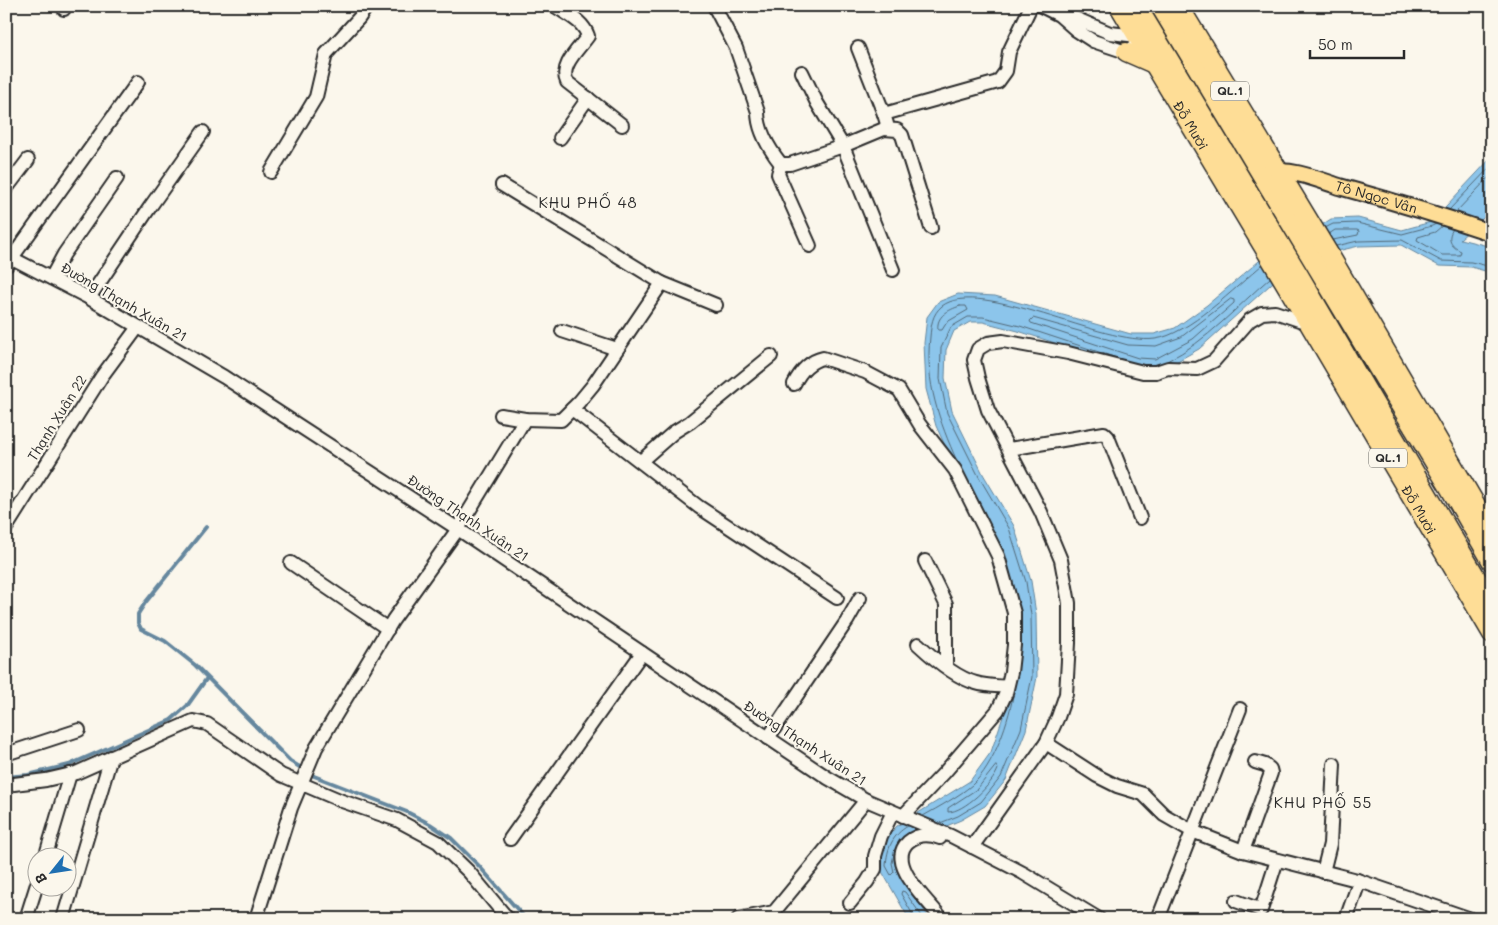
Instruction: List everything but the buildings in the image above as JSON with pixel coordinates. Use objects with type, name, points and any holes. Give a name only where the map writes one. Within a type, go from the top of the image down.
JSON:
[{"type":"highway","name":"Đỗ Mười","points":[[1119,6],[1145,32],[1178,73],[1268,239]]},
{"type":"highway","name":"Đỗ Mười","points":[[1137,6],[1155,65],[1268,239]]},
{"type":"highway","points":[[1145,32],[1172,10]]},
{"type":"highway","name":"QL.1","points":[[1172,10],[1278,171],[1315,266],[1491,559]]},
{"type":"highway","name":"QL.1","points":[[1172,10],[1261,174],[1299,222],[1331,257],[1492,532]]},
{"type":"highway","points":[[1126,52],[1178,73]]},
{"type":"highway","name":"QL.1","points":[[1268,239],[1292,279]]},
{"type":"highway","name":"Đỗ Mười","points":[[1292,279],[1308,323],[1492,634]]},
{"type":"highway","name":"Đỗ Mười","points":[[1292,279],[1492,604]]},
{"type":"main road","name":"Tô Ngọc Vân","points":[[1261,174],[1278,171],[1298,174],[1486,231]]},
{"type":"street","points":[[271,172],[316,97],[326,54],[359,18],[367,6]]},
{"type":"street","points":[[555,6],[577,20],[585,28],[588,36],[565,68],[564,76],[567,82],[622,125]]},
{"type":"street","points":[[714,6],[736,48],[758,112],[758,121],[772,153],[781,164]]},
{"type":"street","points":[[884,114],[998,82],[1006,71],[1009,52],[1031,6]]},
{"type":"street","points":[[1042,6],[1094,41],[1126,52],[1137,44],[1145,32]]},
{"type":"street","points":[[1059,16],[1070,16],[1110,33],[1145,32]]},
{"type":"street","points":[[858,48],[884,114],[887,124],[884,129]]},
{"type":"street","points":[[802,72],[817,103],[843,146],[893,270]]},
{"type":"street","points":[[8,259],[138,82]]},
{"type":"street","points":[[560,138],[588,98]]},
{"type":"street","points":[[781,164],[790,164],[843,146],[884,129],[897,130],[902,135],[931,228]]},
{"type":"street","points":[[89,298],[203,132]]},
{"type":"street","points":[[6,189],[28,160]]},
{"type":"street","points":[[781,164],[778,174],[810,246]]},
{"type":"street","points":[[51,278],[64,254],[117,178]]},
{"type":"street","points":[[502,185],[662,282],[716,305]]},
{"type":"street","name":"Đường Thạnh Xuân 21","points":[[8,259],[51,278],[89,298],[224,377],[458,529],[828,778],[866,800],[953,838]]},
{"type":"street","points":[[501,415],[561,420],[593,385],[662,282]]},
{"type":"street","points":[[972,847],[1046,743],[1058,718],[1066,694],[1069,643],[1069,603],[1061,560],[1042,512],[988,410],[974,360],[978,349],[988,343],[1003,341],[1068,353],[1142,372],[1156,372],[1168,368],[1197,368],[1214,361],[1250,320],[1262,313],[1275,312],[1308,323]]},
{"type":"street","name":"Thạnh Xuân 22","points":[[6,528],[102,376],[138,327]]},
{"type":"street","points":[[562,331],[617,349]]},
{"type":"street","points":[[641,461],[674,432],[690,422],[771,356]]},
{"type":"street","points":[[794,384],[809,364],[823,358],[865,372],[899,390],[920,425],[955,470],[998,556],[1014,613],[1013,653],[1007,687],[998,710],[944,773],[881,836],[875,856],[875,869],[868,882],[850,903]]},
{"type":"street","points":[[572,409],[699,507],[837,598]]},
{"type":"street","points":[[258,918],[291,808],[316,748],[388,629],[458,529],[525,418]]},
{"type":"street","points":[[1008,449],[1104,433],[1108,437],[1140,518]]},
{"type":"street","points":[[925,561],[946,604],[946,666]]},
{"type":"street","points":[[291,563],[388,629]]},
{"type":"street","points":[[768,738],[847,621],[860,598]]},
{"type":"street","points":[[918,644],[946,666],[975,683],[1007,687]]},
{"type":"street","points":[[510,839],[642,653]]},
{"type":"street","points":[[1158,919],[1240,709]]},
{"type":"street","points":[[6,784],[46,780],[70,774],[111,758],[193,721],[207,724],[282,775],[302,781],[342,800],[397,820],[438,842],[469,872],[508,919]]},
{"type":"street","points":[[6,754],[80,730]]},
{"type":"street","points":[[1046,743],[1097,776],[1117,786],[1143,794],[1164,815],[1192,831],[1243,851],[1357,880],[1471,919]]},
{"type":"street","points":[[63,919],[111,758]]},
{"type":"street","points":[[1243,851],[1271,773],[1270,769],[1265,765],[1255,762]]},
{"type":"street","points":[[1323,872],[1330,844],[1334,764]]},
{"type":"street","points":[[48,848],[70,774]]},
{"type":"street","points":[[738,919],[774,912],[866,800]]},
{"type":"street","points":[[942,919],[908,876],[901,861],[904,846],[917,835],[929,835],[948,840],[953,838],[1023,873],[1081,914],[1099,919]]},
{"type":"street","points":[[1236,901],[1261,910],[1277,860]]},
{"type":"street","points":[[1346,919],[1358,885],[1357,880]]},
{"type":"street","points":[[26,919],[33,898]]},
{"type":"water","points":[[1492,157],[1492,210],[1460,239],[1492,247],[1492,273],[1471,267],[1439,266],[1401,245],[1359,246],[1333,252],[1306,262],[1280,276],[1199,349],[1172,364],[1136,369],[1018,331],[983,322],[970,322],[954,331],[946,350],[945,378],[952,411],[983,474],[1014,526],[1031,581],[1036,614],[1037,677],[1026,730],[1006,780],[985,806],[961,820],[905,843],[897,864],[902,878],[930,919],[909,919],[880,868],[882,850],[889,835],[897,826],[970,781],[991,752],[1008,702],[1015,612],[962,482],[936,426],[926,389],[924,343],[927,317],[938,302],[958,294],[995,296],[1131,334],[1154,334],[1175,328],[1207,305],[1278,245],[1317,228],[1331,219],[1358,218],[1402,230],[1431,222]]},
{"type":"waterway","points":[[206,527],[145,603],[138,614],[138,623],[141,629],[165,641],[195,665],[290,761],[314,776],[407,812],[451,838],[479,866],[526,919]]},
{"type":"waterway","points":[[6,777],[28,775],[69,765],[171,720],[187,706],[207,678]]},
{"type":"district","name":"KHU PHỐ 48","points":[[588,203]]},
{"type":"district","name":"KHU PHỐ 55","points":[[1323,803]]}]
